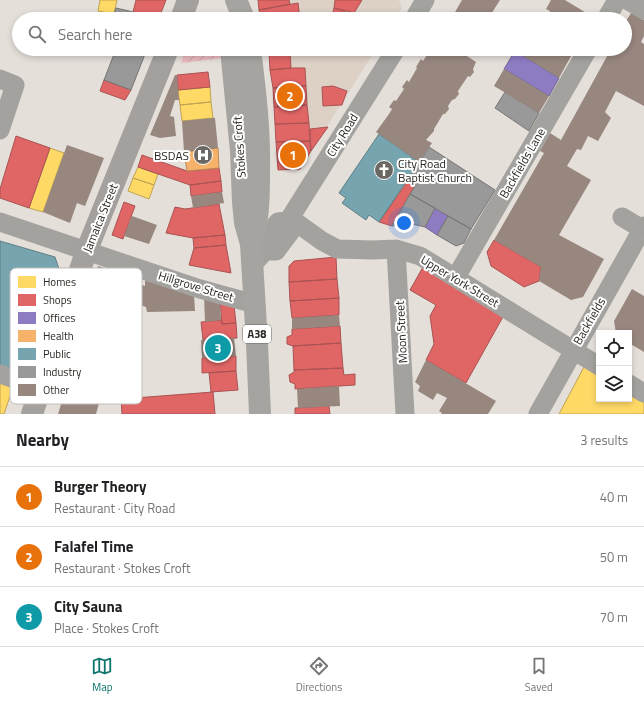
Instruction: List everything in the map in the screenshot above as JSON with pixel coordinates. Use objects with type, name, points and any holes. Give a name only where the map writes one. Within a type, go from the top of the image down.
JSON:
[{"type":"main road","points":[[184,12],[188,0]]},
{"type":"main road","points":[[225,0],[226,12]]},
{"type":"main road","points":[[236,0],[241,12]]},
{"type":"main road","name":"Jamaica Street","points":[[81,268],[165,56]]},
{"type":"main road","name":"Stokes Croft","points":[[232,56],[241,151],[242,197],[245,223],[256,253]]},
{"type":"main road","name":"Stokes Croft","points":[[251,56],[260,151],[255,304],[260,414]]},
{"type":"main road","name":"Jamaica Street","points":[[32,414],[35,404]]},
{"type":"street","points":[[418,12],[425,0]]},
{"type":"street","points":[[610,12],[617,0]]},
{"type":"street","points":[[627,0],[644,10]]},
{"type":"street","name":"City Road","points":[[256,253],[278,222],[288,219],[392,56]]},
{"type":"street","name":"Backfields Lane","points":[[456,277],[584,56]]},
{"type":"street","points":[[0,79],[15,85],[0,130]]},
{"type":"street","name":"Backfields","points":[[538,414],[572,350],[643,228],[622,217]]},
{"type":"street","name":"Upper York Street","points":[[288,219],[337,249],[396,249],[420,256],[596,364]]},
{"type":"street","name":"Hillgrove Street","points":[[0,222],[86,252],[139,268]]},
{"type":"street","name":"Moon Street","points":[[396,249],[405,414]]},
{"type":"street","name":"Hillgrove Street","points":[[142,269],[200,289],[255,304]]},
{"type":"street","points":[[0,374],[10,378]]},
{"type":"street","points":[[632,386],[644,393]]},
{"type":"shaded area","points":[[258,0],[399,0],[402,8],[399,12],[260,12]]},
{"type":"shaded area","points":[[184,56],[223,56],[223,58],[181,63]]},
{"type":"shaded area","points":[[269,56],[372,56],[300,169],[278,170],[273,88]]},
{"type":"building: Homes","points":[[100,0],[117,0],[114,12],[98,11]]},
{"type":"building: Homes","points":[[210,87],[211,102],[180,105],[178,90]]},
{"type":"building: Homes","points":[[211,102],[213,118],[182,121],[180,105]]},
{"type":"building: Homes","points":[[50,148],[64,153],[43,212],[29,208]]},
{"type":"building: Homes","points":[[138,167],[158,174],[154,185],[133,178]]},
{"type":"building: Homes","points":[[133,178],[154,185],[149,199],[128,191]]},
{"type":"building: Homes","points":[[585,365],[596,371],[596,402],[632,402],[632,392],[644,399],[644,414],[559,414]]},
{"type":"building: Homes","points":[[0,383],[10,386],[10,396],[4,414],[0,414]]},
{"type":"building: Shops","points":[[136,0],[166,0],[161,12],[133,12]]},
{"type":"building: Shops","points":[[258,0],[289,0],[290,4],[259,10]]},
{"type":"building: Shops","points":[[335,0],[362,0],[355,12],[334,8]]},
{"type":"building: Shops","points":[[298,3],[299,12],[259,12],[259,10]]},
{"type":"building: Shops","points":[[334,8],[345,11],[345,12],[333,12]]},
{"type":"building: Shops","points":[[269,56],[290,56],[291,68],[270,70]]},
{"type":"building: Shops","points":[[305,68],[306,86],[273,88],[270,70]]},
{"type":"building: Shops","points":[[208,72],[210,87],[178,90],[177,75]]},
{"type":"building: Shops","points":[[104,80],[131,90],[125,100],[100,91]]},
{"type":"building: Shops","points":[[306,86],[307,105],[274,107],[273,88]]},
{"type":"building: Shops","points":[[333,86],[347,91],[342,105],[323,106],[322,87]]},
{"type":"building: Shops","points":[[307,105],[309,123],[275,124],[274,107]]},
{"type":"building: Shops","points":[[309,123],[310,141],[276,142],[275,124]]},
{"type":"building: Shops","points":[[328,127],[311,151],[310,129]]},
{"type":"building: Shops","points":[[16,136],[50,148],[29,208],[0,198],[0,189]]},
{"type":"building: Shops","points":[[310,141],[311,151],[300,169],[278,170],[276,142]]},
{"type":"building: Shops","points":[[142,155],[187,171],[219,168],[221,181],[190,185],[138,167]]},
{"type":"building: Shops","points":[[410,178],[417,183],[392,226],[379,222]]},
{"type":"building: Shops","points":[[221,181],[222,192],[191,196],[190,185]]},
{"type":"building: Shops","points":[[124,202],[135,206],[123,239],[112,235]]},
{"type":"building: Shops","points":[[219,204],[225,235],[193,238],[166,233],[175,207],[185,209]]},
{"type":"building: Shops","points":[[225,235],[226,245],[194,248],[193,238]]},
{"type":"building: Shops","points":[[494,240],[541,267],[539,281],[524,287],[491,266],[487,252]]},
{"type":"building: Shops","points":[[226,245],[231,273],[189,265],[194,248]]},
{"type":"building: Shops","points":[[336,257],[337,279],[289,282],[289,266],[294,261]]},
{"type":"building: Shops","points":[[423,267],[504,315],[466,383],[426,360],[434,344],[430,316],[436,305],[410,290]]},
{"type":"building: Shops","points":[[337,279],[339,298],[290,301],[289,282]]},
{"type":"building: Shops","points":[[339,298],[339,315],[292,318],[290,301]]},
{"type":"building: Shops","points":[[220,301],[234,305],[236,323],[222,324]]},
{"type":"building: Shops","points":[[221,320],[222,324],[236,323],[237,338],[203,340],[201,322]]},
{"type":"building: Shops","points":[[340,326],[341,343],[293,346],[287,344],[287,337],[292,335],[292,329]]},
{"type":"building: Shops","points":[[341,343],[343,368],[294,370],[293,346]]},
{"type":"building: Shops","points":[[236,356],[236,371],[202,373],[202,358]]},
{"type":"building: Shops","points":[[343,368],[344,375],[355,374],[355,385],[295,389],[295,384],[290,382],[289,375],[294,372],[294,370]]},
{"type":"building: Shops","points":[[236,371],[238,390],[211,392],[209,373]]},
{"type":"building: Shops","points":[[213,392],[215,414],[122,414],[121,404],[142,404],[142,397]]},
{"type":"building: Shops","points":[[329,406],[330,414],[295,414],[295,408]]},
{"type":"building: Offices","points":[[512,56],[523,56],[559,78],[549,96],[504,69]]},
{"type":"building: Offices","points":[[435,208],[448,216],[437,235],[425,227]]},
{"type":"building: Health","points":[[218,148],[219,168],[187,171],[184,152]]},
{"type":"building: Public","name":"City Road Baptist Church","points":[[379,134],[419,162],[379,222],[369,215],[366,220],[342,203],[346,198],[339,193]]},
{"type":"building: Public","points":[[0,241],[55,257],[59,268],[10,268],[10,370],[0,367]]},
{"type":"building: Industry","points":[[116,8],[133,12],[115,12]]},
{"type":"building: Industry","points":[[113,56],[144,56],[131,90],[104,80]]},
{"type":"building: Industry","points":[[505,92],[539,113],[529,131],[495,108]]},
{"type":"building: Industry","points":[[429,147],[495,190],[471,229],[410,194],[417,183],[410,178]]},
{"type":"building: Industry","points":[[410,194],[435,208],[425,227],[412,224],[392,226]]},
{"type":"building: Industry","points":[[448,216],[471,229],[464,243],[456,246],[437,235]]},
{"type":"building: Other","points":[[462,0],[500,0],[492,12],[455,12]]},
{"type":"building: Other","points":[[551,0],[565,0],[585,12],[550,12],[546,9]]},
{"type":"building: Other","points":[[632,14],[644,20],[644,36],[641,42],[644,44],[644,106],[616,91],[605,112],[611,118],[598,141],[588,136],[581,150],[577,149],[567,166],[591,180],[559,235],[604,259],[583,297],[571,300],[539,281],[541,267],[494,240],[544,153],[540,151],[550,133],[561,140],[607,56],[632,56]]},
{"type":"building: Other","points":[[426,56],[467,56],[476,62],[473,69],[474,72],[470,77],[468,76],[458,91],[459,94],[452,100],[448,106],[449,109],[445,114],[443,114],[434,131],[426,140],[432,143],[419,162],[376,132],[392,109],[389,107],[394,100],[396,101],[404,89],[402,87],[407,80],[409,82],[421,59],[423,61]]},
{"type":"building: Other","points":[[523,56],[571,56],[559,78]]},
{"type":"building: Other","points":[[504,69],[549,96],[539,113],[494,86]]},
{"type":"building: Other","points":[[175,75],[177,75],[179,100],[175,100],[170,116],[174,117],[176,136],[160,138],[150,135]]},
{"type":"building: Other","points":[[215,118],[218,148],[184,152],[182,121]]},
{"type":"building: Other","points":[[67,145],[104,158],[85,206],[77,203],[70,223],[43,212]]},
{"type":"building: Other","points":[[222,192],[224,203],[193,208],[191,196]]},
{"type":"building: Other","points":[[132,216],[157,225],[149,244],[124,236]]},
{"type":"building: Other","points":[[145,280],[194,294],[195,311],[147,312],[146,307],[142,306],[142,285],[145,286]]},
{"type":"building: Other","points":[[632,289],[644,296],[644,352],[632,345],[632,330],[616,330],[614,321]]},
{"type":"building: Other","points":[[204,296],[220,301],[221,320],[205,322]]},
{"type":"building: Other","points":[[339,315],[340,326],[292,329],[292,318]]},
{"type":"building: Other","points":[[234,338],[236,356],[202,358],[201,340]]},
{"type":"building: Other","points":[[426,360],[496,401],[488,414],[441,414],[442,413],[439,411],[447,398],[437,393],[433,400],[418,391],[420,386],[415,382]]},
{"type":"building: Other","points":[[339,386],[340,406],[298,408],[297,389]]},
{"type":"building: Other","points":[[61,404],[99,404],[96,414],[58,414]]},
{"type":"place","name":"Falafel Time","points":[[290,96]]},
{"type":"place","name":"BSDAS","points":[[203,155]]},
{"type":"place","name":"Burger Theory","points":[[293,155]]},
{"type":"place","name":"City Road Baptist Church","points":[[384,170]]},
{"type":"place","name":"City Sauna","points":[[218,348]]}]
